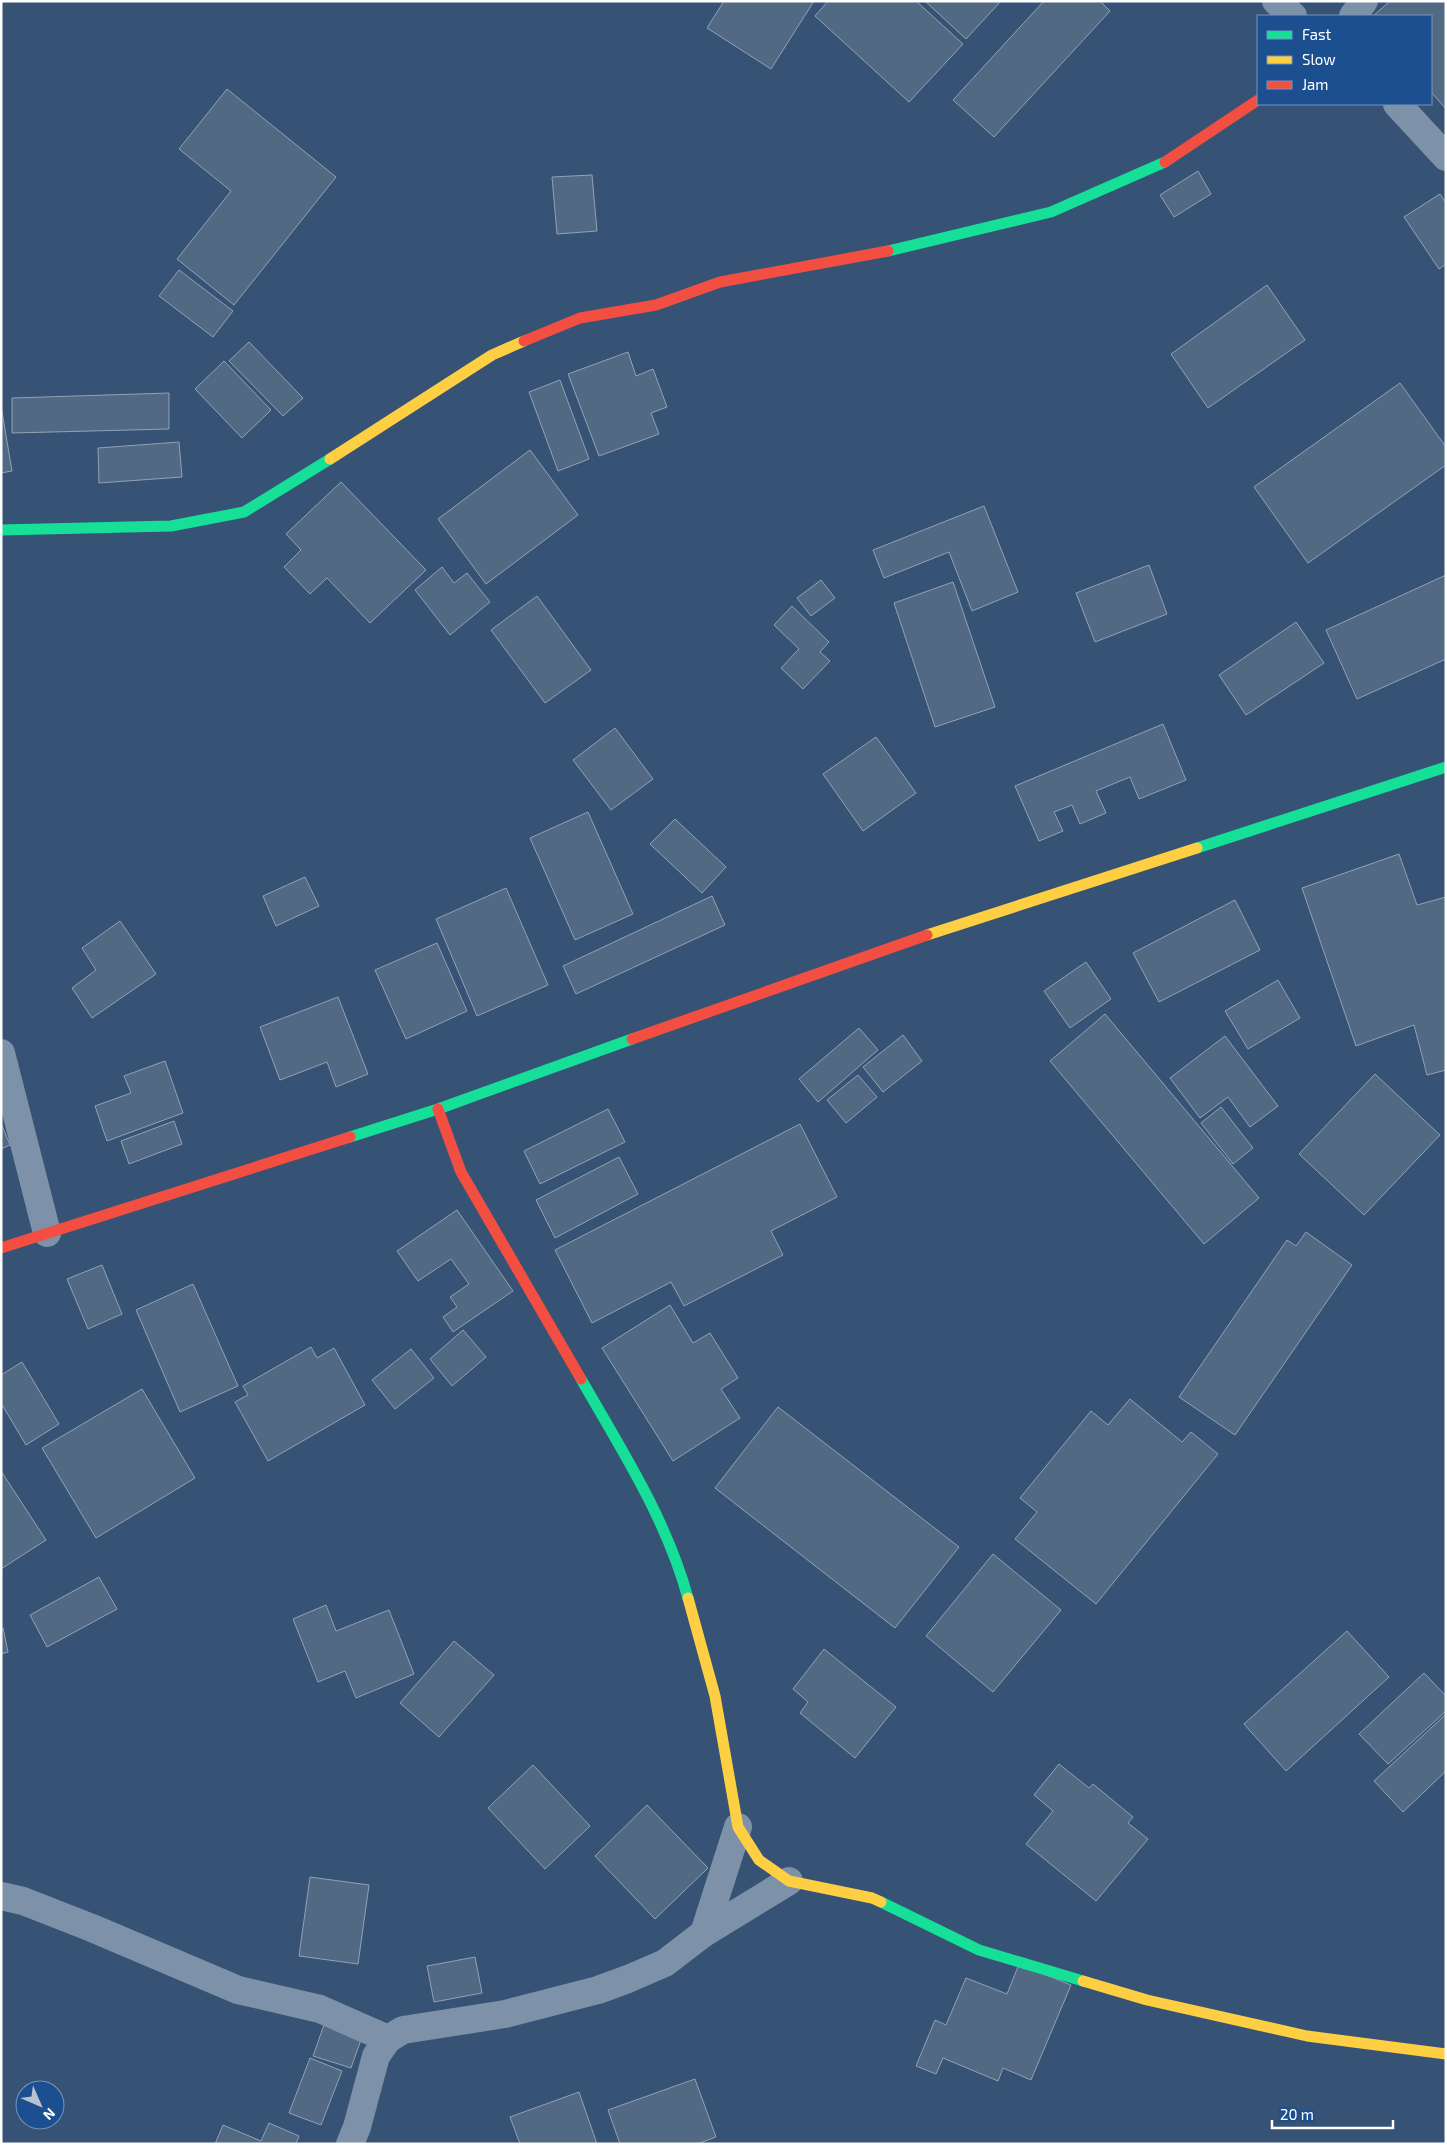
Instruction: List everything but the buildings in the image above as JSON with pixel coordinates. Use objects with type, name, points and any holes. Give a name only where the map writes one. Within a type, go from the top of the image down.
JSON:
[{"type":"street","points":[[1276,1],[1292,15]]},
{"type":"street","points":[[1354,15],[1364,1]]},
{"type":"street","points":[[1,530],[171,526],[244,512],[378,430],[492,355],[580,318],[656,305],[720,282],[902,248],[1051,212],[1170,160],[1257,101]]},
{"type":"street","points":[[1399,105],[1446,157]]},
{"type":"street","points":[[1,1248],[438,1109],[873,953],[1446,768]]},
{"type":"street","points":[[1,1054],[47,1233]]},
{"type":"street","points":[[438,1109],[461,1172],[649,1497],[679,1566],[716,1696],[738,1827],[759,1860],[789,1881],[872,1898],[979,1950],[1147,2000],[1307,2036],[1446,2054]]},
{"type":"street","points":[[704,1933],[738,1827]]},
{"type":"street","points":[[350,2144],[357,2127],[376,2056],[388,2039],[403,2030],[505,2014],[598,1990],[664,1963],[704,1933],[789,1881]]},
{"type":"street","points":[[1,1896],[23,1901],[92,1928],[238,1990],[320,2009],[388,2039]]},
{"type":"traffic: fast","points":[[888,251],[1051,212],[1165,162]]},
{"type":"traffic: fast","points":[[1,530],[171,526],[244,512],[330,459]]},
{"type":"traffic: fast","points":[[1197,848],[1446,767]]},
{"type":"traffic: fast","points":[[350,1137],[438,1109],[632,1039]]},
{"type":"traffic: fast","points":[[581,1379],[627,1458],[655,1512],[679,1568],[688,1598]]},
{"type":"traffic: fast","points":[[881,1902],[979,1950],[1083,1981]]},
{"type":"traffic: slow","points":[[330,459],[492,355],[524,341]]},
{"type":"traffic: slow","points":[[927,935],[1197,848]]},
{"type":"traffic: slow","points":[[688,1598],[715,1696],[738,1827],[759,1860],[789,1881],[872,1898],[881,1902]]},
{"type":"traffic: slow","points":[[1083,1981],[1147,2000],[1307,2036],[1446,2054]]},
{"type":"traffic: jam","points":[[1165,162],[1257,101]]},
{"type":"traffic: jam","points":[[524,341],[580,318],[656,305],[720,282],[888,251]]},
{"type":"traffic: jam","points":[[632,1039],[927,935]]},
{"type":"traffic: jam","points":[[438,1109],[461,1172],[581,1379]]},
{"type":"traffic: jam","points":[[1,1248],[350,1137]]}]
